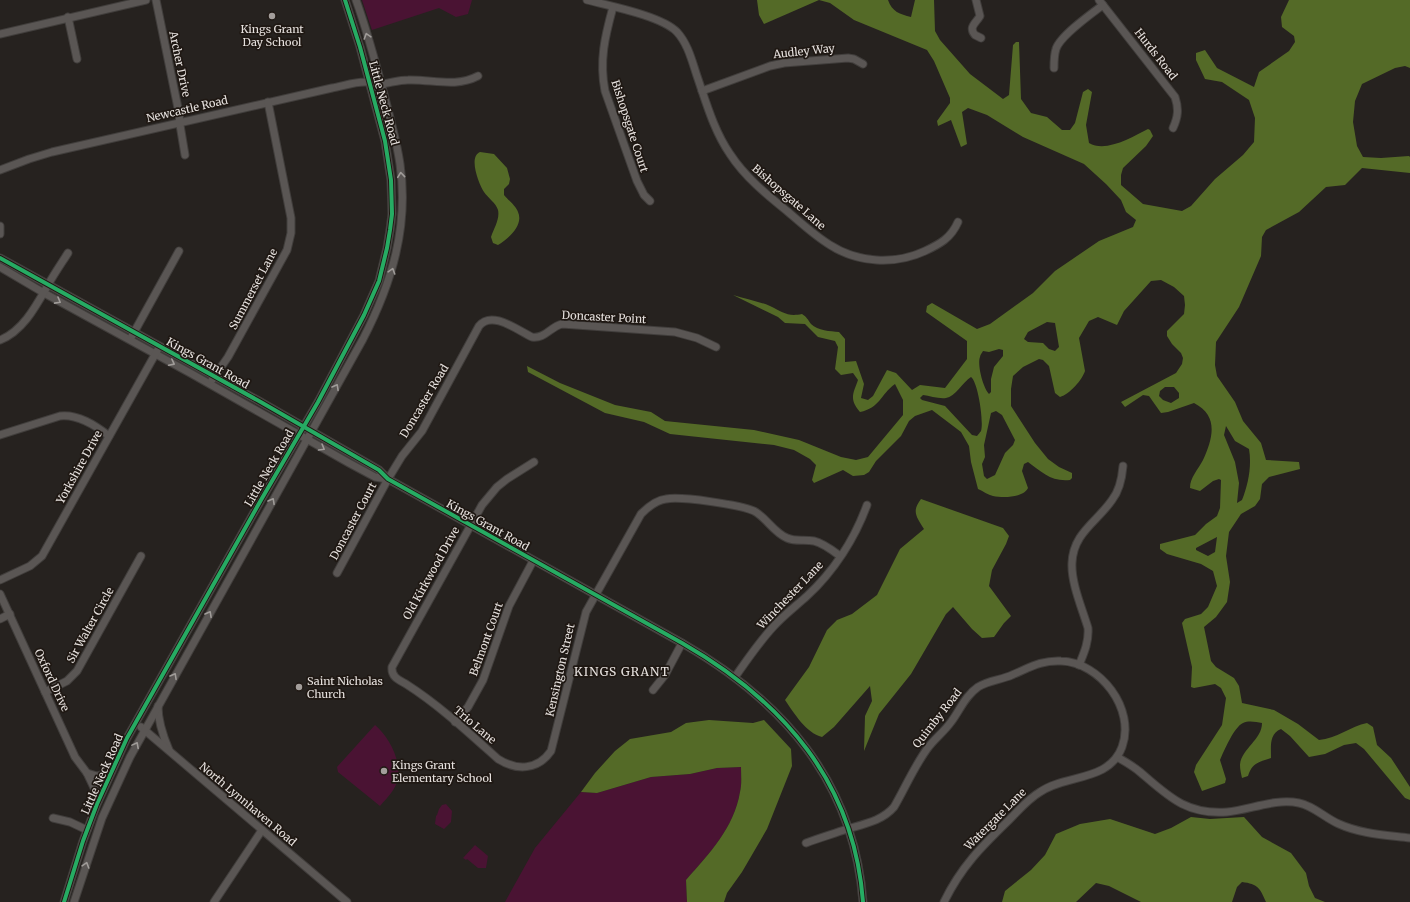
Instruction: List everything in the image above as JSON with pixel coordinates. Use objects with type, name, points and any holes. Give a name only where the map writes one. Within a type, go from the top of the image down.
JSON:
[{"type":"street","points":[[0,34],[146,0]]},
{"type":"street","name":"Archer Drive","points":[[156,0],[179,113],[185,155]]},
{"type":"street","name":"Little Neck Road","points":[[64,902],[87,830],[111,772],[136,723],[298,434],[318,402],[364,315],[378,281],[387,248],[392,214],[391,180],[385,141],[360,47],[344,0]]},
{"type":"street","name":"Little Neck Road","points":[[74,902],[102,818],[116,784],[158,704],[374,319],[387,286],[399,243],[402,214],[402,181],[397,145],[381,84],[356,0]]},
{"type":"street","name":"Bishopsgate Lane","points":[[587,0],[664,22],[677,33],[687,48],[718,132],[730,154],[741,168],[770,197],[824,241],[842,252],[862,258],[876,260],[892,260],[911,256],[935,246],[946,239],[955,230],[958,222]]},
{"type":"street","points":[[976,0],[980,16],[972,26],[972,29],[975,36],[981,38]]},
{"type":"street","points":[[1054,68],[1055,51],[1060,42],[1101,2]]},
{"type":"street","name":"Hurds Road","points":[[1101,2],[1175,97],[1178,112],[1173,128]]},
{"type":"street","name":"Bishopsgate Court","points":[[613,7],[602,53],[605,91],[637,181],[644,194],[650,201]]},
{"type":"street","points":[[68,18],[77,59]]},
{"type":"street","name":"Audley Way","points":[[702,91],[770,66],[784,63],[848,58],[854,59],[863,64]]},
{"type":"street","name":"Newcastle Road","points":[[0,170],[52,152],[332,88],[369,82],[381,84],[418,79],[456,83],[478,76]]},
{"type":"street","name":"Summerset Lane","points":[[210,384],[228,357],[270,282],[290,242],[291,218],[268,102]]},
{"type":"street","points":[[0,226],[0,234]]},
{"type":"street","points":[[130,340],[179,251]]},
{"type":"street","points":[[0,340],[14,331],[36,306],[48,284],[68,254]]},
{"type":"street","name":"Kings Grant Road","points":[[0,258],[303,426],[379,470],[388,479],[714,662],[735,677],[756,694],[792,729],[806,746],[827,779],[838,800],[849,829],[858,867],[863,902]]},
{"type":"street","name":"Kings Grant Road","points":[[0,267],[155,355],[376,477],[388,479]]},
{"type":"street","name":"Doncaster Point","points":[[465,352],[479,326],[486,320],[490,319],[499,320],[536,338],[543,336],[556,326],[562,324],[675,332],[697,338],[716,347]]},
{"type":"street","name":"Yorkshire Drive","points":[[0,580],[30,566],[42,556],[160,347]]},
{"type":"street","name":"Doncaster Road","points":[[388,479],[402,456],[422,431],[465,352]]},
{"type":"street","points":[[0,435],[60,416],[66,416],[81,419],[109,436]]},
{"type":"street","name":"Old Kirkwood Drive","points":[[392,671],[392,667],[413,627],[482,505],[498,487],[516,472],[534,462]]},
{"type":"street","points":[[1078,665],[1086,647],[1088,628],[1073,577],[1072,568],[1074,553],[1082,533],[1106,508],[1117,493],[1122,480],[1123,466]]},
{"type":"street","name":"Doncaster Court","points":[[337,573],[388,479]]},
{"type":"street","name":"Kensington Street","points":[[551,751],[586,612],[641,514],[653,503],[667,498],[676,498],[713,502],[747,509],[765,519],[774,529],[787,538],[794,540],[814,541],[840,556]]},
{"type":"street","name":"Winchester Lane","points":[[735,677],[773,627],[783,616],[808,595],[840,556],[861,521],[867,504]]},
{"type":"street","name":"Sir Walter Circle","points":[[45,692],[67,681],[77,671],[141,556]]},
{"type":"street","name":"Belmont Court","points":[[455,722],[468,707],[483,680],[509,606],[533,561]]},
{"type":"street","name":"Oxford Drive","points":[[0,594],[75,757],[87,773],[96,792],[98,801]]},
{"type":"street","points":[[0,619],[10,614]]},
{"type":"street","points":[[653,690],[665,675],[682,644]]},
{"type":"street","name":"Quimby Road","points":[[806,843],[873,821],[890,812],[927,748],[951,723],[967,697],[980,686],[994,680],[1013,675],[1030,666],[1045,662],[1062,661],[1078,665],[1095,674],[1109,686],[1119,703],[1123,714],[1124,735],[1121,750],[1117,756]]},
{"type":"street","name":"Trio Lane","points":[[392,671],[395,677],[420,693],[498,759],[511,766],[532,766],[544,760],[551,751]]},
{"type":"street","points":[[158,704],[163,736],[170,752]]},
{"type":"street","name":"North Lynnhaven Road","points":[[136,723],[346,902]]},
{"type":"street","points":[[1117,756],[1139,771],[1167,796],[1195,809],[1227,812],[1276,803],[1299,803],[1306,805],[1335,822],[1350,828],[1410,838]]},
{"type":"street","name":"Watergate Lane","points":[[944,902],[951,887],[967,863],[978,850],[1033,796],[1051,786],[1091,775],[1108,765],[1117,756]]},
{"type":"street","points":[[87,773],[99,776],[111,772]]},
{"type":"street","points":[[53,818],[70,822],[87,830]]},
{"type":"street","points":[[214,902],[262,830]]},
{"type":"shaded area","points":[[362,0],[472,0],[468,14],[456,17],[439,8],[372,30]]},
{"type":"shaded area","points":[[757,0],[819,0],[764,24],[759,15]]},
{"type":"shaded area","points":[[819,0],[888,0],[894,10],[911,17],[915,0],[934,0],[935,31],[940,40],[970,74],[1003,99],[1009,95],[1013,45],[1016,42],[1019,42],[1021,99],[1031,113],[1047,117],[1062,130],[1070,130],[1075,123],[1083,92],[1088,89],[1092,92],[1086,125],[1089,143],[1096,146],[1111,145],[1127,140],[1148,129],[1153,136],[1146,146],[1123,168],[1121,185],[1143,204],[1182,211],[1191,206],[1215,179],[1243,155],[1254,142],[1255,118],[1249,100],[1222,82],[1205,79],[1196,60],[1196,53],[1205,50],[1217,68],[1254,87],[1259,72],[1289,51],[1295,42],[1294,36],[1282,27],[1281,17],[1289,0],[1410,0],[1410,68],[1405,66],[1395,68],[1362,84],[1355,101],[1353,122],[1357,146],[1363,157],[1381,158],[1409,156],[1410,173],[1362,168],[1345,185],[1326,187],[1299,212],[1266,230],[1262,237],[1261,256],[1239,307],[1216,342],[1215,365],[1217,376],[1235,402],[1243,421],[1261,443],[1266,460],[1299,462],[1300,469],[1269,477],[1262,484],[1260,499],[1255,506],[1241,514],[1229,532],[1226,556],[1230,582],[1227,602],[1216,617],[1204,627],[1211,661],[1216,667],[1234,678],[1239,686],[1242,703],[1274,710],[1298,724],[1319,740],[1367,723],[1373,727],[1377,745],[1391,758],[1410,787],[1410,800],[1405,798],[1364,749],[1356,743],[1344,745],[1325,754],[1309,757],[1290,736],[1281,729],[1274,734],[1271,745],[1271,758],[1256,764],[1248,776],[1242,778],[1240,767],[1241,759],[1261,729],[1262,723],[1252,722],[1243,723],[1236,729],[1220,760],[1226,779],[1225,783],[1202,791],[1194,772],[1196,765],[1222,725],[1226,698],[1221,688],[1215,684],[1194,688],[1191,687],[1192,667],[1182,623],[1185,619],[1201,614],[1208,607],[1217,586],[1213,571],[1201,564],[1167,554],[1160,549],[1160,544],[1195,535],[1217,516],[1220,508],[1221,480],[1219,479],[1213,481],[1200,491],[1190,488],[1193,477],[1207,452],[1212,428],[1207,414],[1202,408],[1194,403],[1161,413],[1149,396],[1143,395],[1125,407],[1121,402],[1176,373],[1182,364],[1183,358],[1181,353],[1172,344],[1167,336],[1167,331],[1184,314],[1184,296],[1174,287],[1161,280],[1151,281],[1124,311],[1117,325],[1098,317],[1089,321],[1079,338],[1085,371],[1072,390],[1068,393],[1060,397],[1055,393],[1049,366],[1043,360],[1039,359],[1023,367],[1013,376],[1011,406],[1035,443],[1048,459],[1059,467],[1072,473],[1072,478],[1070,480],[1063,480],[1052,478],[1042,473],[1028,462],[1024,464],[1022,471],[1028,488],[1022,494],[1012,496],[993,496],[978,489],[971,462],[969,446],[961,432],[932,410],[915,416],[909,421],[901,436],[876,461],[869,472],[864,475],[853,476],[843,470],[814,483],[812,480],[816,465],[810,459],[794,450],[774,445],[670,434],[644,422],[605,413],[528,372],[527,366],[560,383],[615,405],[651,412],[665,421],[754,430],[799,440],[841,457],[856,460],[868,457],[903,415],[903,400],[895,384],[876,404],[867,410],[860,412],[853,400],[858,380],[853,373],[841,375],[835,369],[838,347],[835,341],[818,337],[805,324],[785,323],[778,317],[733,295],[765,304],[792,315],[802,314],[817,328],[839,332],[845,339],[845,362],[856,361],[864,384],[861,398],[868,400],[873,396],[887,370],[896,373],[912,390],[920,385],[945,388],[967,359],[967,341],[926,312],[927,306],[932,303],[977,329],[990,324],[1033,293],[1055,271],[1099,241],[1133,227],[1136,220],[1126,212],[1121,200],[1084,164],[1023,137],[987,115],[968,108],[962,112],[967,144],[961,147],[951,120],[938,126],[937,121],[950,103],[950,98],[934,61],[927,50],[854,20],[830,3]],"holes":[[[1047,322],[1055,323],[1059,347],[1055,351],[1049,349],[1043,343],[1028,342],[1024,339],[1028,332]],[[999,349],[1003,350],[1003,356],[994,367],[991,379],[991,392],[989,394],[983,382],[980,370],[979,360],[983,351],[989,352]],[[971,377],[974,380],[978,394],[982,426],[981,431],[977,436],[972,435],[945,406],[922,400],[920,398],[923,395],[940,398],[949,397],[953,395]],[[1165,387],[1174,387],[1179,393],[1179,398],[1171,403],[1163,400],[1159,396],[1160,391]],[[996,411],[1002,415],[1015,440],[1013,445],[1005,453],[995,475],[987,479],[984,476],[982,464],[985,457],[984,445],[991,413]],[[1226,426],[1235,441],[1249,449],[1250,455],[1248,482],[1242,500],[1237,503],[1239,483],[1235,462],[1224,435]],[[1217,537],[1215,552],[1208,556],[1196,550],[1196,548]]]},
{"type":"shaded area","points":[[480,152],[494,154],[507,168],[510,179],[509,184],[504,189],[504,195],[516,208],[519,217],[519,222],[514,231],[498,245],[493,243],[491,237],[497,220],[498,210],[496,205],[484,192],[476,171],[475,159]]},
{"type":"shaded area","points":[[921,499],[1003,528],[1009,536],[992,570],[989,586],[1011,616],[994,637],[982,638],[953,607],[946,614],[911,674],[879,714],[864,751],[865,716],[872,701],[870,686],[834,727],[822,737],[816,735],[806,727],[785,700],[809,667],[827,630],[837,620],[852,614],[877,595],[900,549],[924,529],[916,514],[916,507]]},
{"type":"shaded area","points":[[709,720],[753,723],[764,720],[791,749],[792,766],[767,829],[742,872],[727,893],[724,902],[687,902],[686,880],[719,840],[737,805],[741,789],[741,767],[717,768],[690,774],[651,777],[597,793],[581,792],[595,773],[615,751],[630,739],[671,732],[686,723]]},
{"type":"shaded area","points":[[375,725],[389,742],[398,763],[398,777],[396,785],[380,806],[338,772],[337,767]]},
{"type":"shaded area","points":[[741,767],[741,789],[737,805],[719,840],[686,880],[687,902],[505,902],[535,848],[581,792],[597,793],[651,777],[690,774],[717,768]]},
{"type":"shaded area","points":[[446,804],[452,811],[451,822],[444,829],[435,824],[439,809],[442,805]]},
{"type":"shaded area","points":[[1191,817],[1210,819],[1244,817],[1262,837],[1291,853],[1306,873],[1309,886],[1315,898],[1325,902],[1266,902],[1258,888],[1252,884],[1242,882],[1237,887],[1232,902],[1141,902],[1109,886],[1096,883],[1076,902],[1002,902],[1005,891],[1031,870],[1045,855],[1056,834],[1080,824],[1110,819],[1155,834],[1171,828]]},
{"type":"shaded area","points":[[475,845],[488,856],[486,868],[478,868],[467,859],[466,860],[463,858]]},
{"type":"cycle path","points":[[64,902],[83,841],[97,804],[127,738],[318,402],[364,315],[379,281],[387,248],[392,214],[391,180],[385,141],[360,47],[345,0]]},
{"type":"cycle path","points":[[0,258],[259,401],[379,470],[388,479],[682,643],[718,666],[752,691],[781,719],[807,749],[828,783],[845,819],[857,859],[863,902]]},
{"type":"place","name":"Kings Grant Day School","points":[[272,16]]},
{"type":"place","name":"Saint Nicholas Church","points":[[299,687]]},
{"type":"place","name":"Kings Grant Elementary School","points":[[384,771]]},
{"type":"district","name":"KINGS GRANT","points":[[622,671]]}]
